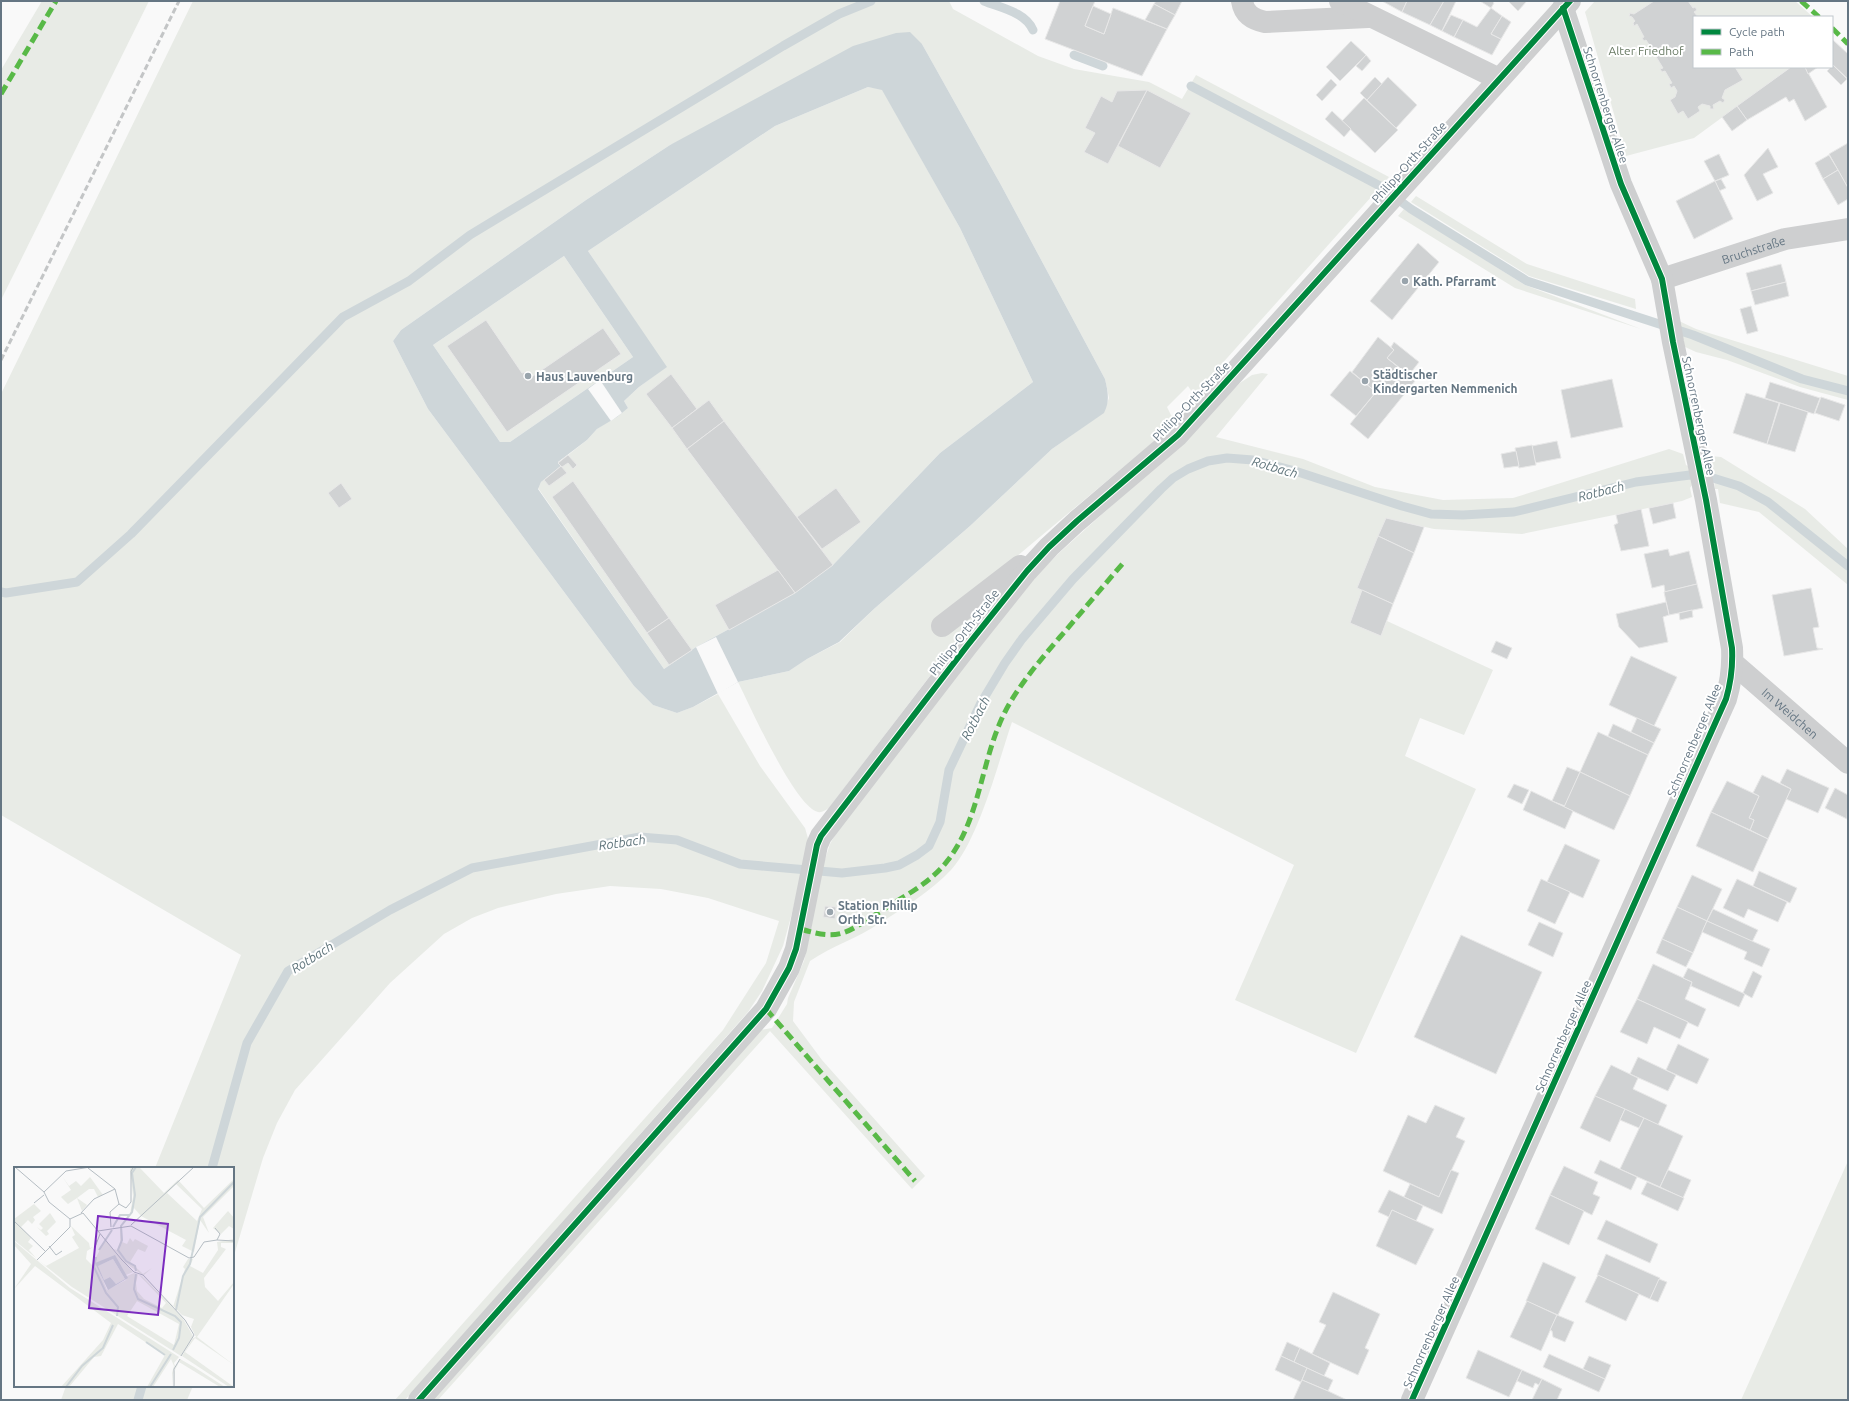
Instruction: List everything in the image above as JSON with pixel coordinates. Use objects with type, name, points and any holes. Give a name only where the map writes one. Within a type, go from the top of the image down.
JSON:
[{"type":"street","points":[[1242,1],[1246,13],[1257,21],[1265,22],[1373,17]]},
{"type":"street","points":[[1340,1],[1499,79]]},
{"type":"street","name":"Philipp-Orth-Straße","points":[[419,1400],[766,1009],[789,968],[796,949],[816,850],[821,836],[971,640],[1027,571],[1049,547],[1077,521],[1178,435],[1566,5]]},
{"type":"street","name":"Schnorrenberger Allee","points":[[1412,1400],[1726,699],[1732,681],[1733,663],[1706,500],[1673,342],[1662,279],[1620,184],[1566,5]]},
{"type":"street","name":"Bruchstraße","points":[[1662,279],[1785,239],[1848,229]]},
{"type":"street","points":[[942,626],[1077,521]]},
{"type":"street","name":"Im Weidchen","points":[[1733,663],[1848,763]]},
{"type":"green space","points":[[42,1],[149,1],[1,300],[1,70]]},
{"type":"green space","points":[[193,1],[949,1],[953,9],[1038,56],[1074,69],[1149,82],[1182,99],[1196,75],[1389,177],[1194,395],[1188,386],[1167,407],[1174,421],[1151,444],[992,577],[973,613],[978,613],[829,808],[821,812],[818,812],[808,806],[797,793],[762,731],[738,682],[789,671],[807,659],[840,642],[875,608],[970,526],[1052,449],[1103,413],[1109,398],[1105,379],[1001,185],[922,44],[670,145],[586,200],[401,330],[393,341],[428,409],[634,686],[653,705],[677,713],[693,707],[718,694],[760,766],[805,828],[809,842],[783,946],[762,991],[748,1012],[405,1400],[395,1400],[723,1030],[766,963],[779,921],[708,898],[661,889],[610,886],[556,894],[498,908],[472,918],[444,934],[390,983],[295,1090],[277,1123],[263,1158],[234,1256],[234,1167],[155,1167],[241,955],[1,815],[1,394]]},
{"type":"green space","name":"Alter Friedhof","points":[[1595,1],[1795,1],[1812,16],[1693,16],[1693,68],[1790,68],[1694,138],[1626,156],[1585,12]]},
{"type":"green space","points":[[868,87],[882,89],[960,228],[1033,382],[940,453],[833,565],[795,593],[696,647],[664,669],[538,488],[541,482],[561,466],[558,463],[587,440],[597,429],[628,408],[624,401],[639,387],[666,367],[588,251],[775,126]]},
{"type":"green space","points":[[1416,196],[1527,264],[1635,299],[1636,309],[1529,276],[1411,202]]},
{"type":"green space","points":[[1404,209],[1525,285],[1641,329],[1515,288],[1398,216]]},
{"type":"green space","points":[[564,256],[633,357],[510,442],[500,442],[433,345]]},
{"type":"green space","points":[[1679,321],[1696,329],[1848,376],[1848,400],[1800,387],[1727,360],[1696,352],[1683,346]]},
{"type":"green space","points":[[1262,373],[1268,374],[1216,437],[1303,459],[1375,487],[1443,500],[1513,498],[1669,449],[1683,454],[1686,465],[1688,466],[1692,485],[1690,488],[1692,497],[1682,501],[1522,534],[1434,529],[1386,518],[1357,588],[1362,590],[1350,623],[1381,636],[1387,621],[1493,670],[1464,735],[1420,718],[1405,756],[1476,789],[1356,1053],[1235,1000],[1294,865],[1012,722],[979,820],[970,840],[951,870],[917,899],[872,928],[810,961],[794,1002],[793,1021],[822,1060],[925,1176],[912,1189],[770,1031],[438,1400],[430,1400],[760,1030],[772,1028],[787,1004],[788,998],[804,961],[812,924],[816,887],[830,844],[840,826],[1029,583],[1058,554],[1150,471],[1240,383],[1252,375]]},
{"type":"green space","points":[[1711,456],[1721,457],[1805,509],[1848,549],[1848,585],[1759,512],[1720,503],[1718,489],[1715,489]]},
{"type":"green space","points":[[1848,1161],[1848,1400],[1741,1400]]},
{"type":"green space","points":[[66,1387],[193,1387],[187,1400],[61,1400]]},
{"type":"shaded area","points":[[910,32],[922,44],[1001,185],[1105,379],[1108,396],[1106,409],[1104,413],[1052,449],[970,526],[875,608],[839,642],[807,659],[789,671],[738,682],[693,707],[677,713],[653,705],[634,686],[428,409],[393,341],[401,330],[586,200],[670,145],[853,46],[896,33]],"holes":[[[868,87],[882,90],[960,228],[1033,382],[940,453],[833,565],[795,593],[696,647],[664,669],[538,489],[541,482],[561,466],[558,462],[587,440],[597,429],[617,417],[628,408],[624,401],[639,387],[667,367],[588,251],[775,126]],[[564,256],[633,357],[510,442],[500,442],[433,345]]]},
{"type":"pier","points":[[600,380],[622,413],[611,421],[588,389]]},
{"type":"pier","points":[[716,637],[738,682],[718,694],[696,647]]},
{"type":"building","points":[[1060,1],[1095,1],[1085,26],[1104,34],[1113,8],[1167,29],[1142,76],[1045,39]]},
{"type":"building","points":[[1156,1],[1182,1],[1175,15],[1154,4]]},
{"type":"building","points":[[1382,1],[1407,1],[1402,12]]},
{"type":"building","points":[[1407,1],[1444,1],[1430,25],[1402,12]]},
{"type":"building","points":[[1444,1],[1456,1],[1442,31],[1430,25]]},
{"type":"building","points":[[1480,1],[1492,1],[1494,3],[1491,8]]},
{"type":"building","points":[[1508,1],[1527,1],[1518,11]]},
{"type":"building","points":[[1654,1],[1688,1],[1693,8],[1695,7],[1697,10],[1694,12],[1697,16],[1693,16],[1693,68],[1736,68],[1743,80],[1725,90],[1722,98],[1725,100],[1723,103],[1720,101],[1713,105],[1714,109],[1710,109],[1710,106],[1702,104],[1698,107],[1700,111],[1688,119],[1683,111],[1678,114],[1670,100],[1675,97],[1677,91],[1674,86],[1671,88],[1669,84],[1672,83],[1665,71],[1662,72],[1660,69],[1663,68],[1655,55],[1653,57],[1651,54],[1654,52],[1646,40],[1644,41],[1642,38],[1644,37],[1637,24],[1634,26],[1633,23],[1635,21],[1629,16],[1630,13],[1634,14]]},
{"type":"building","points":[[1154,4],[1175,15],[1167,29],[1145,20]]},
{"type":"building","points":[[1093,6],[1111,14],[1104,34],[1085,26]]},
{"type":"building","points":[[1491,8],[1502,16],[1491,34],[1501,39],[1492,55],[1454,37],[1463,20],[1477,27]]},
{"type":"building","points":[[1451,15],[1463,20],[1454,37],[1442,31]]},
{"type":"building","points":[[1502,16],[1511,22],[1501,39],[1491,34]]},
{"type":"building","points":[[1833,40],[1848,54],[1848,79],[1833,65]]},
{"type":"building","points":[[1351,41],[1366,55],[1340,81],[1326,67]]},
{"type":"building","points":[[1366,55],[1371,61],[1362,71],[1356,66]]},
{"type":"building","points":[[1833,65],[1847,79],[1841,85],[1827,71],[1830,68],[1833,68]]},
{"type":"building","points":[[1790,68],[1806,68],[1827,107],[1805,121],[1794,99],[1789,102],[1786,97],[1747,120],[1737,106]]},
{"type":"building","points":[[1805,68],[1817,68],[1808,74]]},
{"type":"building","points":[[1375,77],[1382,84],[1367,100],[1360,93]]},
{"type":"building","points":[[1388,77],[1417,105],[1396,128],[1367,100]]},
{"type":"building","points":[[1331,79],[1337,85],[1322,101],[1316,95]]},
{"type":"building","points":[[1147,90],[1191,113],[1160,168],[1118,146]]},
{"type":"building","points":[[1147,90],[1108,164],[1084,152],[1095,133],[1085,128],[1101,96],[1112,102],[1117,91]]},
{"type":"building","points":[[1364,98],[1398,130],[1375,153],[1342,121]]},
{"type":"building","points":[[1737,106],[1747,120],[1732,131],[1722,117]]},
{"type":"building","points":[[1332,111],[1351,129],[1344,137],[1325,119]]},
{"type":"building","points":[[1848,143],[1848,188],[1829,154]]},
{"type":"building","points":[[1768,148],[1778,167],[1763,174],[1773,193],[1757,201],[1744,175]]},
{"type":"building","points":[[1719,154],[1729,175],[1715,181],[1704,161]]},
{"type":"building","points":[[1829,155],[1838,170],[1823,179],[1815,163]]},
{"type":"building","points":[[1838,170],[1848,188],[1848,199],[1838,205],[1823,179]]},
{"type":"building","points":[[1721,179],[1726,188],[1719,191],[1715,181]]},
{"type":"building","points":[[1715,181],[1733,219],[1694,239],[1676,201]]},
{"type":"building","name":"Kath. Pfarramt","points":[[1418,243],[1439,262],[1392,320],[1370,301]]},
{"type":"building","points":[[1781,264],[1786,282],[1751,291],[1746,273]]},
{"type":"building","points":[[1786,282],[1789,296],[1755,305],[1751,291]]},
{"type":"building","points":[[1751,306],[1758,331],[1747,334],[1740,309]]},
{"type":"building","name":"Haus Lauvenburg","points":[[486,320],[522,373],[526,372],[533,376],[603,328],[621,354],[507,432],[447,346]]},
{"type":"building","points":[[1378,337],[1394,350],[1387,358],[1415,381],[1368,439],[1350,424],[1376,392],[1352,372]]},
{"type":"building","points":[[1394,342],[1419,362],[1409,375],[1387,358],[1394,350],[1391,347]]},
{"type":"building","points":[[1350,371],[1376,392],[1356,416],[1330,395]]},
{"type":"building","points":[[671,374],[697,409],[672,428],[646,394]]},
{"type":"building","points":[[1612,379],[1623,427],[1571,438],[1561,390]]},
{"type":"building","points":[[1770,382],[1820,398],[1814,414],[1765,398]]},
{"type":"building","points":[[1746,393],[1779,403],[1767,444],[1733,433]]},
{"type":"building","points":[[1821,397],[1845,405],[1839,421],[1815,413]]},
{"type":"building","points":[[709,400],[724,421],[687,449],[672,428]]},
{"type":"building","points":[[1780,403],[1808,412],[1795,452],[1767,444]]},
{"type":"building","points":[[724,421],[833,565],[795,593],[687,449]]},
{"type":"building","points":[[1557,441],[1561,458],[1535,463],[1532,446]]},
{"type":"building","points":[[1532,445],[1536,465],[1519,468],[1515,448]]},
{"type":"building","points":[[1516,451],[1519,466],[1504,468],[1501,454]]},
{"type":"building","points":[[568,455],[577,465],[573,469],[568,463],[562,467],[558,463]]},
{"type":"building","points":[[561,466],[567,473],[549,486],[544,480]]},
{"type":"building","points":[[573,481],[669,618],[647,633],[552,497]]},
{"type":"building","points":[[341,483],[352,499],[339,508],[328,493]]},
{"type":"building","points":[[836,488],[861,522],[822,549],[797,517]]},
{"type":"building","points":[[1673,503],[1676,518],[1653,524],[1649,508]]},
{"type":"building","points":[[1641,509],[1649,546],[1621,551],[1614,525],[1618,523],[1616,515]]},
{"type":"building","points":[[1386,518],[1424,527],[1414,553],[1378,536]]},
{"type":"building","points":[[1378,536],[1414,553],[1393,604],[1357,588]]},
{"type":"building","points":[[1668,549],[1670,556],[1689,551],[1697,584],[1665,592],[1664,585],[1652,588],[1644,554]]},
{"type":"building","points":[[778,570],[795,593],[729,630],[715,605]]},
{"type":"building","points":[[1697,584],[1703,608],[1669,615],[1664,592]]},
{"type":"building","points":[[1811,588],[1819,627],[1813,628],[1817,648],[1823,649],[1784,656],[1772,595]]},
{"type":"building","points":[[1362,590],[1393,604],[1381,636],[1350,623]]},
{"type":"building","points":[[1666,602],[1669,615],[1663,617],[1668,642],[1639,648],[1619,627],[1616,614]]},
{"type":"building","points":[[1692,610],[1693,617],[1680,620],[1679,613]]},
{"type":"building","points":[[669,618],[692,650],[669,665],[647,633]]},
{"type":"building","points":[[1496,641],[1512,648],[1507,659],[1491,652]]},
{"type":"building","points":[[1631,656],[1677,677],[1654,726],[1609,705]]},
{"type":"building","points":[[1637,718],[1661,729],[1654,743],[1631,732]]},
{"type":"building","points":[[1613,724],[1654,743],[1648,755],[1608,736]]},
{"type":"building","points":[[1598,732],[1648,755],[1630,796],[1580,772]]},
{"type":"building","points":[[1567,767],[1580,772],[1565,806],[1552,801]]},
{"type":"building","points":[[1787,769],[1829,788],[1818,813],[1786,799],[1791,789],[1780,783]]},
{"type":"building","points":[[1580,772],[1630,796],[1614,830],[1564,807]]},
{"type":"building","points":[[1762,775],[1791,789],[1768,839],[1750,830],[1754,820],[1749,818],[1759,796],[1753,793]]},
{"type":"building","points":[[1727,781],[1759,796],[1749,818],[1754,820],[1750,830],[1711,812]]},
{"type":"building","points":[[1514,784],[1529,790],[1522,804],[1507,797]]},
{"type":"building","points":[[1835,788],[1848,795],[1847,819],[1825,808]]},
{"type":"building","points":[[1531,791],[1573,811],[1565,829],[1523,810]]},
{"type":"building","points":[[1711,812],[1768,839],[1753,872],[1696,846]]},
{"type":"building","points":[[1565,844],[1600,860],[1583,898],[1547,882]]},
{"type":"building","points":[[1759,871],[1797,888],[1790,903],[1753,886]]},
{"type":"building","points":[[1692,875],[1722,889],[1707,921],[1677,907]]},
{"type":"building","points":[[1541,879],[1570,892],[1555,924],[1527,911]]},
{"type":"building","points":[[1737,879],[1787,902],[1778,922],[1748,909],[1744,918],[1723,908]]},
{"type":"building","name":"Station Phillip Orth Str.","points":[[825,906],[836,907],[835,919],[823,917]]},
{"type":"building","points":[[1677,907],[1707,921],[1693,953],[1662,939]]},
{"type":"building","points":[[1713,909],[1758,930],[1752,942],[1707,921]]},
{"type":"building","points":[[1707,921],[1770,949],[1762,967],[1744,959],[1747,952],[1702,932]]},
{"type":"building","points":[[1539,922],[1563,933],[1553,957],[1528,945]]},
{"type":"building","points":[[1461,935],[1542,972],[1496,1074],[1414,1037]]},
{"type":"building","points":[[1662,939],[1693,953],[1686,967],[1656,953]]},
{"type":"building","points":[[1653,964],[1692,982],[1685,999],[1706,1009],[1698,1027],[1637,999]]},
{"type":"building","points":[[1688,968],[1745,994],[1739,1007],[1691,986],[1692,982],[1683,978]]},
{"type":"building","points":[[1753,971],[1762,976],[1752,998],[1743,993]]},
{"type":"building","points":[[1637,999],[1688,1022],[1680,1039],[1654,1027],[1647,1044],[1620,1032]]},
{"type":"building","points":[[1678,1044],[1709,1059],[1697,1084],[1666,1070]]},
{"type":"building","points":[[1638,1057],[1676,1075],[1668,1091],[1630,1074]]},
{"type":"building","points":[[1611,1065],[1638,1078],[1633,1089],[1667,1105],[1658,1125],[1595,1096]]},
{"type":"building","points":[[1595,1096],[1625,1109],[1610,1142],[1580,1128]]},
{"type":"building","points":[[1435,1105],[1465,1118],[1456,1137],[1465,1141],[1439,1197],[1383,1171],[1408,1115],[1426,1123]]},
{"type":"building","points":[[1625,1109],[1644,1118],[1639,1128],[1620,1120]]},
{"type":"building","points":[[1644,1118],[1683,1136],[1660,1187],[1620,1169]]},
{"type":"building","points":[[1600,1160],[1637,1177],[1631,1190],[1594,1173]]},
{"type":"building","points":[[1564,1166],[1598,1182],[1593,1194],[1600,1197],[1592,1215],[1550,1195]]},
{"type":"building","points":[[1451,1170],[1459,1173],[1442,1214],[1404,1197],[1410,1184],[1439,1197]]},
{"type":"building","points":[[1668,1170],[1691,1180],[1683,1198],[1660,1187]]},
{"type":"building","points":[[1647,1182],[1684,1198],[1678,1211],[1641,1194]]},
{"type":"building","points":[[1389,1190],[1423,1206],[1416,1221],[1392,1210],[1389,1217],[1378,1212]]},
{"type":"building","points":[[1550,1195],[1584,1211],[1569,1245],[1535,1229]]},
{"type":"building","points":[[1392,1210],[1434,1229],[1416,1265],[1376,1246]]},
{"type":"building","points":[[1606,1220],[1658,1244],[1650,1263],[1597,1239]]},
{"type":"building","points":[[1606,1254],[1660,1278],[1650,1299],[1597,1275]]},
{"type":"building","points":[[1543,1262],[1576,1277],[1558,1315],[1526,1301]]},
{"type":"building","points":[[1598,1275],[1639,1294],[1626,1321],[1585,1302]]},
{"type":"building","points":[[1659,1279],[1667,1282],[1658,1302],[1650,1299]]},
{"type":"building","points":[[1333,1292],[1380,1314],[1365,1348],[1369,1350],[1358,1375],[1312,1354],[1326,1325],[1319,1322]]},
{"type":"building","points":[[1527,1301],[1557,1315],[1541,1351],[1510,1337]]},
{"type":"building","points":[[1557,1315],[1574,1322],[1565,1342],[1553,1337],[1552,1331],[1550,1330]]},
{"type":"building","points":[[1287,1342],[1300,1348],[1294,1362],[1281,1356]]},
{"type":"building","points":[[1300,1348],[1330,1363],[1324,1376],[1294,1362]]},
{"type":"building","points":[[1478,1350],[1522,1370],[1509,1397],[1466,1378]]},
{"type":"building","points":[[1549,1354],[1605,1379],[1599,1392],[1543,1367]]},
{"type":"building","points":[[1281,1356],[1307,1368],[1301,1382],[1275,1370]]},
{"type":"building","points":[[1589,1356],[1611,1365],[1605,1379],[1583,1369]]},
{"type":"building","points":[[1307,1368],[1333,1380],[1328,1391],[1302,1380]]},
{"type":"building","points":[[1522,1370],[1542,1379],[1539,1385],[1535,1383],[1533,1388],[1517,1381]]},
{"type":"building","points":[[1542,1379],[1562,1389],[1557,1400],[1532,1400]]},
{"type":"building","points":[[1302,1380],[1328,1391],[1347,1400],[1293,1400]]},
{"type":"waterway","points":[[1,592],[6,593],[77,582],[131,534],[343,317],[409,281],[470,235],[783,46],[839,14],[871,1]]},
{"type":"waterway","points":[[984,1],[1012,11],[1024,19],[1033,30]]},
{"type":"waterway","points":[[1074,55],[1103,66]]},
{"type":"waterway","points":[[1191,86],[1380,186],[1411,209],[1527,281],[1693,335],[1802,379],[1848,391]]},
{"type":"waterway","name":"Rotbach","points":[[212,1167],[247,1043],[288,971],[390,910],[472,868],[640,837],[677,840],[740,864],[842,873],[899,865],[917,855],[929,846],[940,822],[949,770],[981,703],[1005,663],[1022,639],[1073,579],[1161,489],[1173,478],[1188,469],[1208,461],[1227,458],[1253,460],[1295,471],[1431,514],[1463,515],[1514,512],[1636,482],[1690,475],[1713,478],[1739,486],[1768,502],[1848,566]]},
{"type":"waterway","name":"Rotbach","points":[[138,1400],[142,1387]]},
{"type":"railway","points":[[1,360],[179,1]]},
{"type":"marked path","points":[[1,94],[56,1]]},
{"type":"marked path","points":[[1801,1],[1818,16]]},
{"type":"marked path","points":[[1833,29],[1848,44]]},
{"type":"marked path","points":[[801,929],[826,935],[843,933],[860,924],[934,876],[948,860],[960,842],[975,803],[993,740],[1011,701],[1040,660],[1125,561]]},
{"type":"marked path","points":[[766,1009],[915,1181]]},
{"type":"cycle path","points":[[419,1400],[766,1009],[789,968],[796,949],[817,845],[821,836],[967,646],[1027,571],[1049,547],[1077,521],[1178,435],[1570,1]]},
{"type":"cycle path","points":[[1412,1400],[1726,699],[1731,674],[1732,648],[1706,500],[1673,342],[1662,279],[1621,184],[1563,8]]},
{"type":"place","name":"Kath. Pfarramt","points":[[1405,281]]},
{"type":"place","name":"Haus Lauvenburg","points":[[528,376]]},
{"type":"place","name":"Städtischer Kindergarten Nemmenich","points":[[1365,381]]},
{"type":"place","name":"Station Phillip Orth Str.","points":[[830,912]]}]
